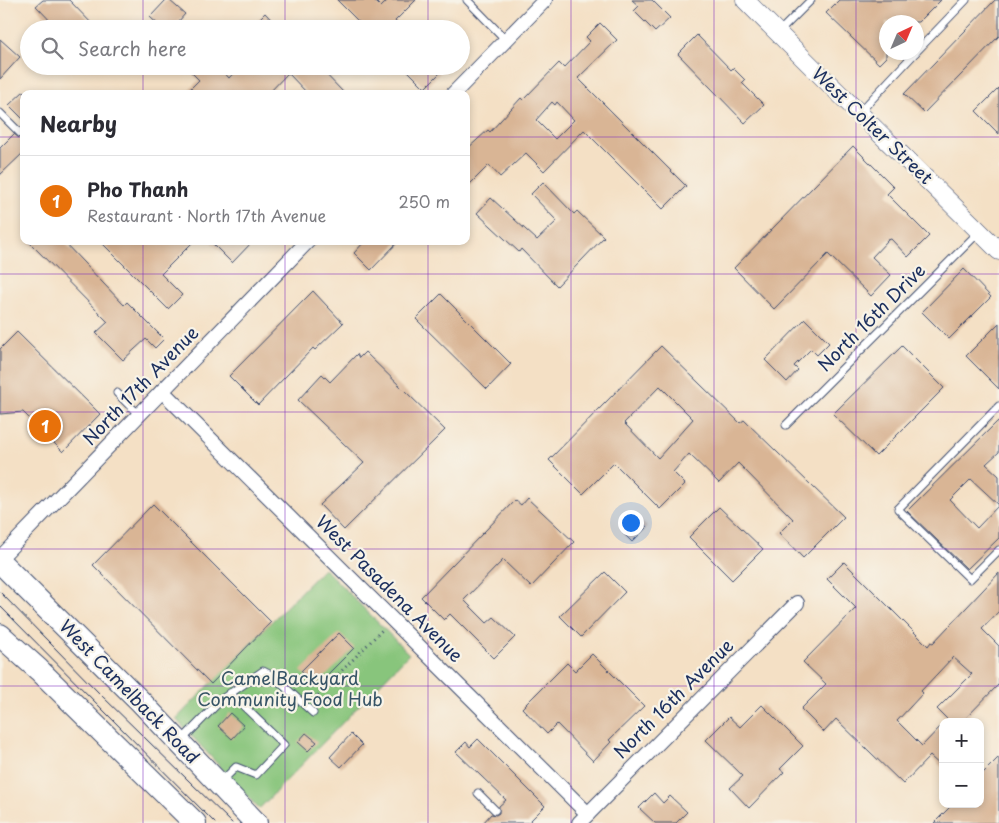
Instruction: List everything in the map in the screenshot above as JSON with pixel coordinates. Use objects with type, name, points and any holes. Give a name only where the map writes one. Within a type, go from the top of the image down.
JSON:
[{"type":"main road","name":"West Camelback Road","points":[[0,562],[136,697],[256,823]]},
{"type":"main road","points":[[0,635],[44,674],[195,823]]},
{"type":"street","points":[[458,90],[545,0]]},
{"type":"street","name":"West Colter Street","points":[[745,0],[999,251]]},
{"type":"street","name":"North 17th Avenue","points":[[0,558],[304,245]]},
{"type":"street","name":"West Pasadena Avenue","points":[[162,391],[392,619],[583,818]]},
{"type":"street","name":"North 16th Avenue","points":[[583,818],[797,603]]},
{"type":"lane","points":[[466,0],[506,40]]},
{"type":"lane","points":[[778,33],[810,0]]},
{"type":"lane","points":[[924,44],[966,0]]},
{"type":"lane","points":[[859,113],[909,60]]},
{"type":"lane","points":[[0,113],[20,133]]},
{"type":"lane","name":"North 16th Drive","points":[[786,425],[980,232]]},
{"type":"lane","points":[[117,393],[139,415]]},
{"type":"lane","points":[[999,406],[898,509],[970,579],[999,550]]},
{"type":"lane","points":[[180,742],[222,699],[263,671],[273,676],[313,713]]},
{"type":"lane","points":[[219,784],[236,767],[256,775],[284,745],[230,694]]},
{"type":"lane","points":[[478,793],[495,810]]},
{"type":"path","points":[[306,707],[392,619]]},
{"type":"green space","name":"CamelBackyard Community Food Hub","points":[[324,568],[409,654],[259,809],[176,719]]},
{"type":"building","points":[[43,0],[69,0],[88,20],[49,20],[36,6]]},
{"type":"building","points":[[166,0],[169,0],[185,14],[180,20],[153,20],[150,17]]},
{"type":"building","points":[[337,0],[374,0],[381,7],[388,0],[416,0],[396,20],[357,20]]},
{"type":"building","points":[[632,0],[652,0],[670,18],[655,32],[634,11],[639,6]]},
{"type":"building","points":[[839,0],[941,0],[924,17],[924,15],[879,15],[879,60],[883,60],[879,64],[826,13]]},
{"type":"building","points":[[995,0],[999,0],[999,36],[924,113],[904,94]]},
{"type":"building","points":[[265,13],[272,20],[258,20]]},
{"type":"building","points":[[600,23],[617,40],[578,78],[686,186],[663,209],[584,130],[544,171],[526,153],[500,177],[489,165],[470,184],[470,146],[488,130],[490,132],[521,98],[523,100],[559,63],[564,68],[590,41],[586,37]],"holes":[[[552,102],[555,105],[557,102],[574,120],[555,139],[536,120]]]},
{"type":"building","points":[[697,35],[731,70],[733,68],[745,80],[742,83],[764,105],[745,123],[678,54]]},
{"type":"building","points":[[0,39],[20,57],[0,79]]},
{"type":"building","points":[[194,75],[226,75],[229,78],[232,75],[286,75],[272,90],[189,90],[199,80]]},
{"type":"building","points":[[290,75],[327,75],[341,90],[304,90]]},
{"type":"building","points":[[412,75],[438,75],[425,88]]},
{"type":"building","points":[[999,88],[999,134],[976,111]]},
{"type":"building","points":[[20,95],[20,116],[9,105]]},
{"type":"building","points":[[14,134],[20,139],[20,156],[0,175],[0,148]]},
{"type":"building","points":[[853,146],[894,187],[887,194],[929,236],[908,257],[891,239],[888,240],[872,257],[891,275],[871,296],[828,254],[774,309],[734,268]]},
{"type":"building","points":[[543,182],[574,214],[577,211],[604,237],[557,286],[521,249],[519,252],[477,213],[491,198],[537,240],[557,221],[531,194]]},
{"type":"building","points":[[32,245],[67,245],[124,305],[127,302],[164,339],[155,348],[146,339],[123,360],[96,333],[108,322]]},
{"type":"building","points":[[104,245],[190,245],[161,274],[182,295],[168,309]]},
{"type":"building","points":[[214,245],[249,245],[232,263]]},
{"type":"building","points":[[361,245],[395,245],[371,270],[354,253]]},
{"type":"building","points":[[964,269],[991,297],[949,339],[922,312]]},
{"type":"building","points":[[313,291],[343,323],[315,350],[313,348],[258,405],[229,376]]},
{"type":"building","points":[[441,294],[511,364],[487,389],[416,319]]},
{"type":"building","points":[[805,319],[829,343],[817,355],[811,349],[794,366],[798,370],[787,382],[765,360]]},
{"type":"building","points":[[999,323],[999,389],[966,356]]},
{"type":"building","points":[[17,332],[100,414],[63,452],[23,412],[0,414],[0,349]]},
{"type":"building","points":[[661,346],[740,423],[744,420],[844,517],[803,558],[779,533],[793,519],[738,463],[719,483],[689,454],[673,472],[685,484],[660,509],[614,463],[583,494],[549,460]],"holes":[[[660,386],[693,419],[658,458],[624,423]]]},
{"type":"building","points":[[902,346],[944,388],[876,456],[833,414]]},
{"type":"building","points":[[365,352],[445,430],[344,530],[320,505],[364,463],[298,400],[322,374],[330,382],[357,354],[359,358]]},
{"type":"building","points":[[999,420],[999,452],[986,464],[999,476],[999,505],[999,538],[967,569],[907,511]],"holes":[[[971,479],[999,505],[977,528],[950,500]]]},
{"type":"building","points":[[527,498],[574,542],[531,587],[503,560],[464,600],[487,623],[494,617],[515,637],[494,658],[450,614],[444,620],[421,597],[515,500],[521,505]]},
{"type":"building","points":[[153,504],[271,622],[211,684],[93,565]]},
{"type":"building","points":[[719,507],[763,549],[732,580],[689,537]]},
{"type":"building","points":[[638,518],[647,527],[632,542],[623,533]]},
{"type":"building","points":[[844,562],[928,646],[999,573],[999,611],[982,629],[999,646],[999,684],[966,718],[946,718],[937,709],[972,674],[953,657],[921,691],[923,693],[897,721],[922,746],[939,728],[939,764],[930,756],[903,784],[836,719],[824,732],[801,709],[826,684],[803,662],[856,608],[827,579]]},
{"type":"building","points":[[605,572],[625,592],[581,637],[560,616]]},
{"type":"building","points":[[339,633],[354,648],[316,686],[301,671]]},
{"type":"building","points":[[592,654],[644,706],[609,740],[611,742],[593,761],[557,724],[547,734],[522,708],[567,663],[575,671]]},
{"type":"building","points":[[762,705],[803,746],[780,769],[784,772],[749,808],[730,788],[743,776],[706,740],[729,717],[740,727]]},
{"type":"building","points":[[230,713],[244,726],[232,739],[218,726]]},
{"type":"building","points":[[306,733],[317,742],[308,751],[298,742]]},
{"type":"building","points":[[351,734],[362,745],[341,767],[330,757]]},
{"type":"building","points":[[478,739],[545,806],[528,823],[483,823],[491,814],[496,815],[499,813],[499,806],[506,800],[456,752],[466,742],[470,747]]},
{"type":"building","points":[[999,757],[999,823],[934,823],[949,808],[984,808],[984,772]]},
{"type":"building","points":[[654,793],[663,803],[670,796],[687,812],[676,823],[655,823],[639,808]]},
{"type":"tram line","points":[[0,592],[100,694],[232,823]]},
{"type":"tram line","points":[[0,606],[215,823]]},
{"type":"place","name":"Pho Thanh","points":[[45,426]]}]
